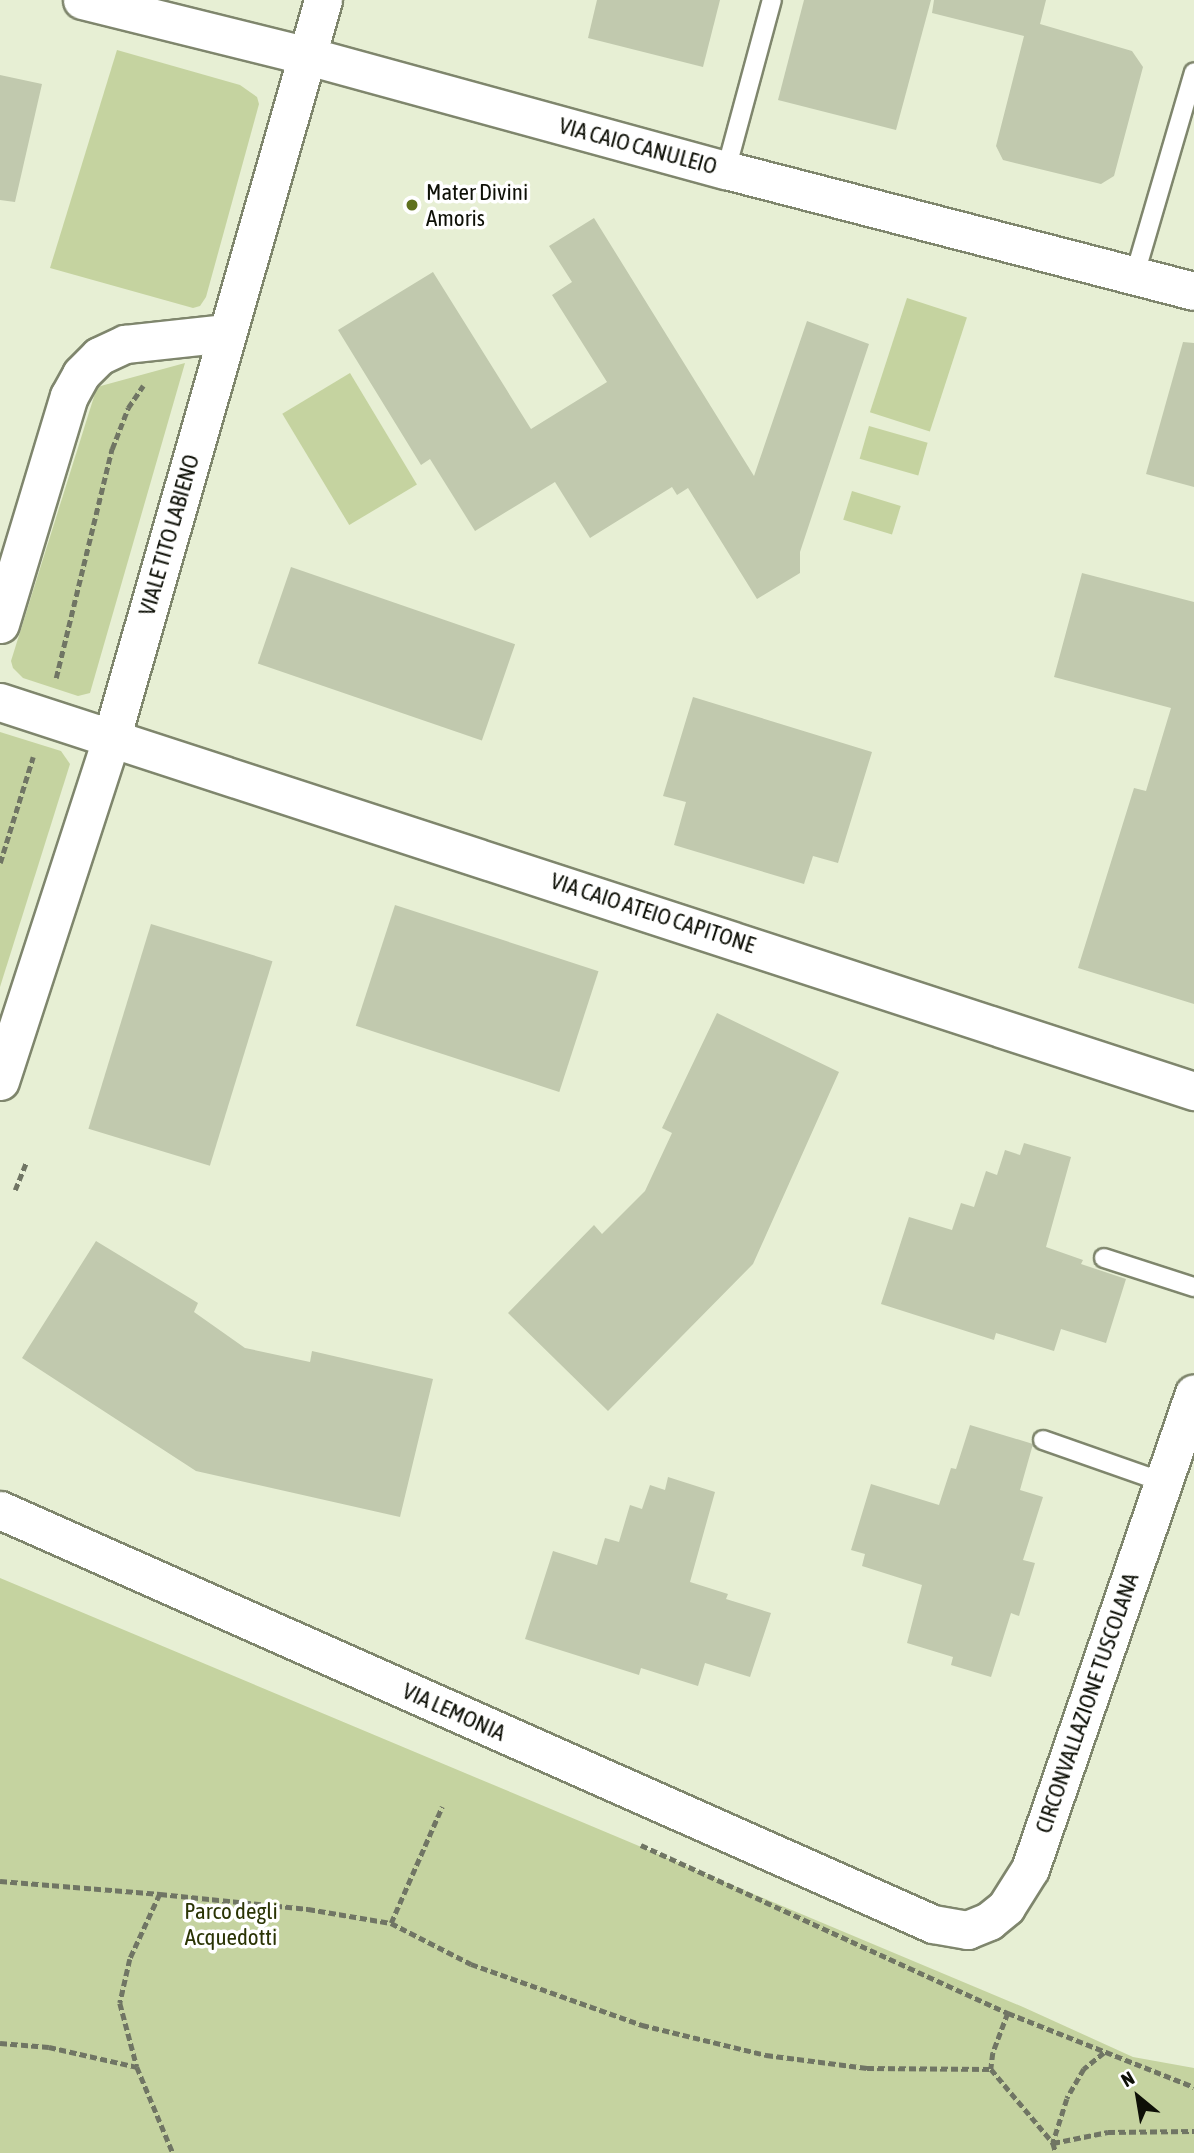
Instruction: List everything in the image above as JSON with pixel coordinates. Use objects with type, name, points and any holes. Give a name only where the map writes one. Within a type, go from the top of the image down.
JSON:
[{"type":"street","name":"VIA CAIO CANULEIO","points":[[82,0],[173,11],[308,56],[726,170],[1194,291]]},
{"type":"street","name":"VIALE TITO LABIENO","points":[[0,1081],[111,736],[323,0]]},
{"type":"street","points":[[0,624],[74,385],[90,363],[112,349],[142,341],[226,333]]},
{"type":"street","points":[[0,702],[111,736]]},
{"type":"street","name":"VIA CAIO ATEIO CAPITONE","points":[[111,736],[1194,1091]]},
{"type":"street","name":"CIRCONVALLAZIONE TUSCOLANA","points":[[909,1913],[944,1927],[968,1930],[989,1921],[1016,1894],[1030,1870],[1194,1394]]},
{"type":"street","name":"VIA LEMONIA","points":[[0,1510],[909,1913]]},
{"type":"lane","points":[[726,170],[772,0]]},
{"type":"lane","points":[[1135,274],[1194,72]]},
{"type":"lane","points":[[1104,1258],[1194,1287]]},
{"type":"lane","points":[[1043,1440],[1163,1482]]},
{"type":"path","points":[[0,863],[46,715],[112,449],[128,408],[170,338]]},
{"type":"path","points":[[15,1190],[26,1163]]},
{"type":"path","points":[[391,1923],[442,1807]]},
{"type":"path","points":[[0,1881],[308,1909],[391,1923],[471,1964],[642,2025],[766,2055],[867,2068],[991,2068]]},
{"type":"path","points":[[160,1894],[130,1959],[120,2003],[137,2067],[173,2153]]},
{"type":"path","points":[[992,2005],[1104,2053],[1194,2087]]},
{"type":"path","points":[[1008,2013],[993,2053],[991,2068],[1053,2143],[1056,2153]]},
{"type":"path","points":[[0,2043],[49,2048],[137,2067]]},
{"type":"path","points":[[1053,2143],[1067,2099],[1084,2069],[1104,2053]]},
{"type":"path","points":[[1053,2143],[1108,2132],[1194,2131]]},
{"type":"green space","points":[[117,50],[240,85],[257,97],[259,104],[206,297],[200,306],[193,308],[50,268]]},
{"type":"green space","points":[[907,298],[967,317],[930,432],[870,412]]},
{"type":"green space","points":[[185,363],[90,693],[78,696],[23,678],[13,668],[11,661],[97,387]]},
{"type":"green space","points":[[350,373],[417,484],[349,525],[282,414]]},
{"type":"green space","points":[[869,426],[928,443],[918,475],[860,459]]},
{"type":"green space","points":[[852,491],[901,506],[892,535],[843,520]]},
{"type":"green space","points":[[0,732],[61,751],[70,764],[0,987]]},
{"type":"green space","name":"Parco degli Acquedotti","points":[[0,1578],[1023,2007],[1133,2057],[1194,2068],[1194,2153],[0,2153]]},
{"type":"building","points":[[597,0],[720,0],[703,67],[588,38]]},
{"type":"building","points":[[804,0],[931,0],[896,130],[778,100]]},
{"type":"building","points":[[934,0],[1046,0],[1040,24],[1132,51],[1143,67],[1114,176],[1101,184],[1003,160],[996,146],[1024,36],[932,13]]},
{"type":"building","points":[[0,75],[42,84],[15,202],[0,200]]},
{"type":"building","points":[[594,218],[754,476],[807,321],[869,344],[800,552],[800,573],[757,599],[688,488],[677,495],[672,487],[590,538],[555,482],[475,531],[430,459],[421,465],[338,330],[433,272],[531,429],[607,382],[552,295],[572,282],[549,246]]},
{"type":"building","points":[[1183,342],[1194,343],[1194,487],[1146,474]]},
{"type":"building","points":[[291,567],[515,644],[482,741],[258,663]]},
{"type":"building","points":[[1082,573],[1194,602],[1194,1004],[1078,968],[1134,788],[1146,791],[1171,708],[1054,677]]},
{"type":"building","points":[[693,697],[872,752],[838,863],[813,856],[804,884],[674,845],[686,802],[663,796]]},
{"type":"building","points":[[395,905],[599,971],[559,1092],[356,1026]]},
{"type":"building","points":[[151,924],[272,961],[210,1166],[88,1129]]},
{"type":"building","points":[[717,1013],[839,1072],[753,1264],[608,1411],[508,1313],[594,1225],[602,1234],[645,1191],[672,1133],[662,1128]]},
{"type":"building","points":[[1024,1143],[1071,1157],[1046,1247],[1083,1260],[1081,1264],[1126,1279],[1106,1343],[1061,1329],[1054,1351],[996,1333],[994,1340],[881,1304],[909,1217],[952,1230],[961,1203],[974,1207],[986,1171],[997,1175],[1005,1150],[1020,1155]]},
{"type":"building","points":[[96,1241],[198,1303],[194,1312],[245,1348],[310,1362],[312,1351],[433,1379],[400,1517],[196,1471],[22,1358]]},
{"type":"building","points":[[970,1425],[1033,1444],[1020,1490],[1043,1497],[1023,1560],[1035,1563],[1019,1616],[1011,1613],[991,1677],[951,1665],[953,1657],[907,1643],[922,1585],[862,1566],[865,1554],[851,1550],[871,1484],[939,1505],[951,1468],[956,1469]]},
{"type":"building","points":[[668,1477],[715,1492],[690,1582],[728,1594],[726,1599],[771,1613],[750,1677],[705,1663],[698,1686],[641,1668],[639,1675],[525,1639],[553,1551],[597,1565],[605,1538],[619,1542],[630,1505],[642,1509],[650,1485],[665,1490]]},
{"type":"place","name":"Mater Divini Amoris","points":[[412,205]]}]
